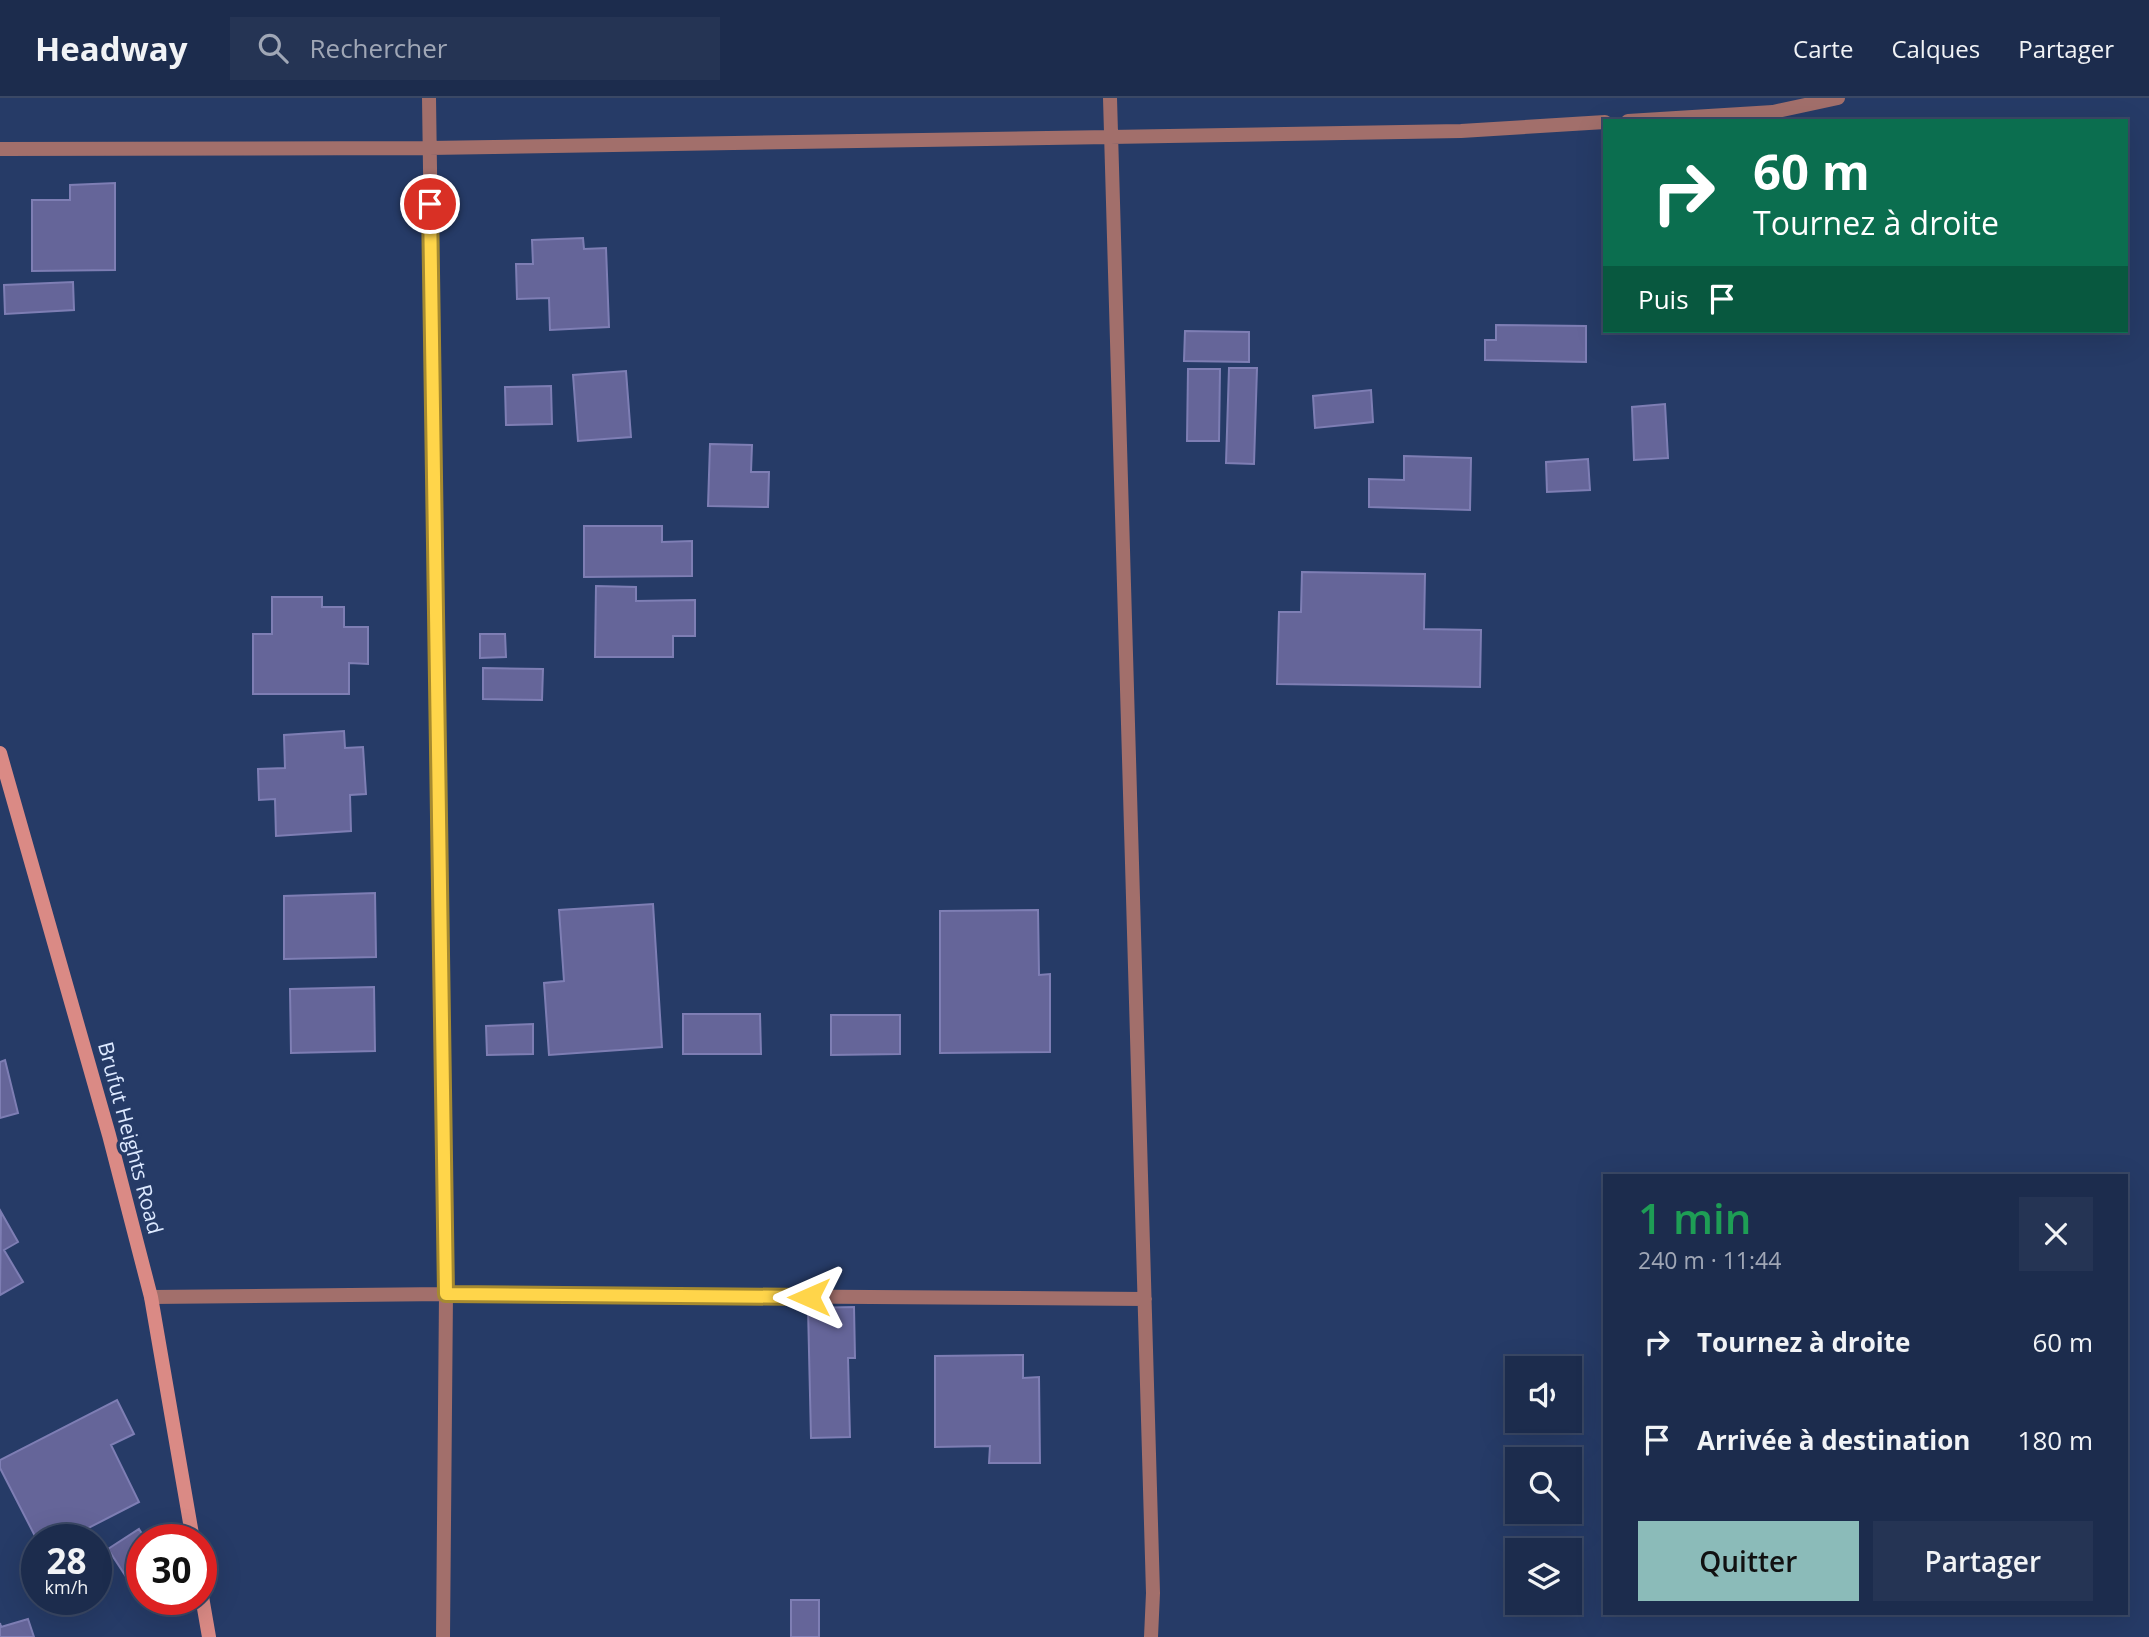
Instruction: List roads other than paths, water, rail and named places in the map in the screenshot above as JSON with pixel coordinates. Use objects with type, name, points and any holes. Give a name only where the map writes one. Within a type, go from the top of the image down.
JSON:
[{"type":"street","points":[[429,98],[446,1294],[443,1637]]},
{"type":"street","points":[[1110,98],[1153,1593],[1151,1637]]},
{"type":"street","points":[[1660,119],[1773,112],[1838,98]]},
{"type":"street","points":[[0,149],[429,148],[1110,137],[1461,131],[1603,122]]},
{"type":"street","name":"Brufut Heights Road","points":[[0,753],[109,1135],[151,1297],[190,1524]]},
{"type":"street","points":[[151,1297],[446,1294],[1145,1299]]},
{"type":"street","points":[[205,1615],[209,1637]]}]
